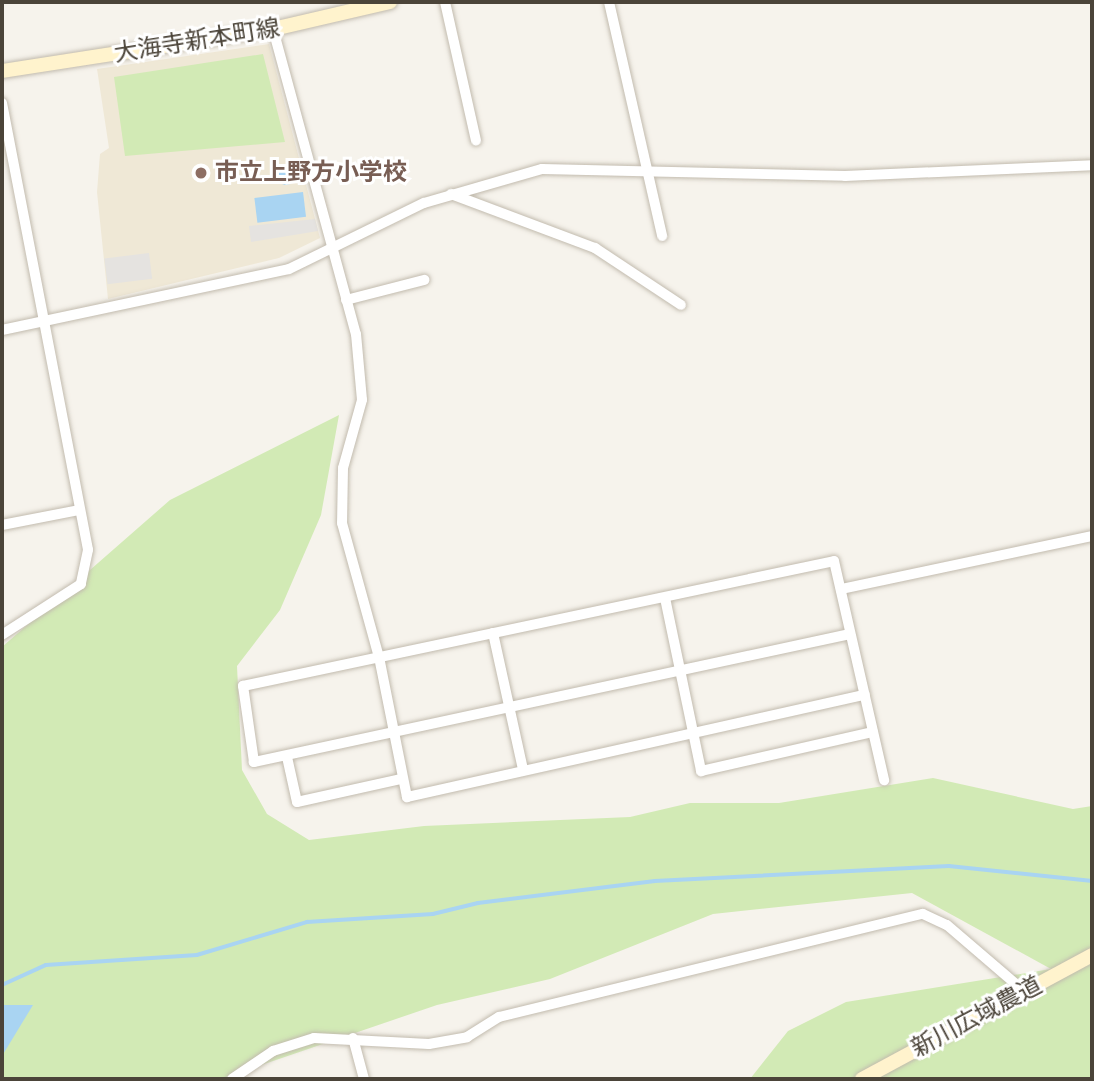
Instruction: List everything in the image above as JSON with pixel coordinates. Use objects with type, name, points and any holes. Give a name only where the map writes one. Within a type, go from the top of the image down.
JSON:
[{"type":"main road","name":"大海寺新本町線","points":[[2,71],[273,29],[347,7],[390,2]]},
{"type":"main road","name":"新川広域農道","points":[[862,1079],[1092,955]]},
{"type":"street","points":[[445,2],[477,141]]},
{"type":"street","points":[[609,2],[651,172],[662,236]]},
{"type":"street","points":[[273,29],[346,300],[362,400],[343,468],[342,523],[379,657],[395,732],[401,779],[407,797],[864,695]]},
{"type":"street","points":[[2,103],[88,550],[81,584],[2,635]]},
{"type":"street","points":[[2,330],[262,276],[451,194],[542,170],[845,176],[1092,165]]},
{"type":"street","points":[[451,194],[595,248],[681,305]]},
{"type":"street","points":[[346,300],[424,280]]},
{"type":"street","points":[[2,525],[79,510]]},
{"type":"street","points":[[841,589],[1092,536]]},
{"type":"street","points":[[850,634],[254,762],[243,686],[834,561],[884,780]]},
{"type":"street","points":[[665,598],[701,771],[873,732]]},
{"type":"street","points":[[493,633],[523,770]]},
{"type":"street","points":[[287,757],[298,802],[401,779]]},
{"type":"street","points":[[232,1079],[273,1051],[314,1038],[429,1044],[467,1037],[499,1017],[923,914],[947,925],[1024,991]]},
{"type":"street","points":[[353,1038],[364,1079]]},
{"type":"shaded area","name":"市立上野方小学校","points":[[269,44],[320,238],[279,258],[108,299],[97,192],[100,154],[109,148],[97,69]]},
{"type":"shaded area","points":[[315,219],[318,231],[251,242],[249,226]]},
{"type":"shaded area","points":[[149,253],[152,279],[108,284],[104,258]]},
{"type":"green space","points":[[263,54],[285,142],[125,156],[114,77]]},
{"type":"green space","points":[[339,415],[321,515],[280,610],[237,666],[242,770],[267,814],[309,840],[424,826],[630,817],[690,803],[779,803],[933,778],[1073,809],[1092,806],[1092,1079],[750,1079],[788,1031],[846,1002],[1051,969],[912,893],[713,914],[550,979],[437,1005],[220,1079],[2,1079],[2,647],[170,500]]},
{"type":"water","points":[[282,165],[290,165],[296,175],[290,185],[282,185],[276,179],[276,171]]},
{"type":"water","points":[[303,192],[306,217],[257,223],[254,198]]},
{"type":"water","points":[[2,1005],[33,1005],[2,1056]]},
{"type":"waterway","points":[[2,985],[46,965],[197,955],[307,922],[433,914],[478,903],[655,881],[949,866],[1092,881]]},
{"type":"place","name":"市立上野方小学校","points":[[201,173]]}]
